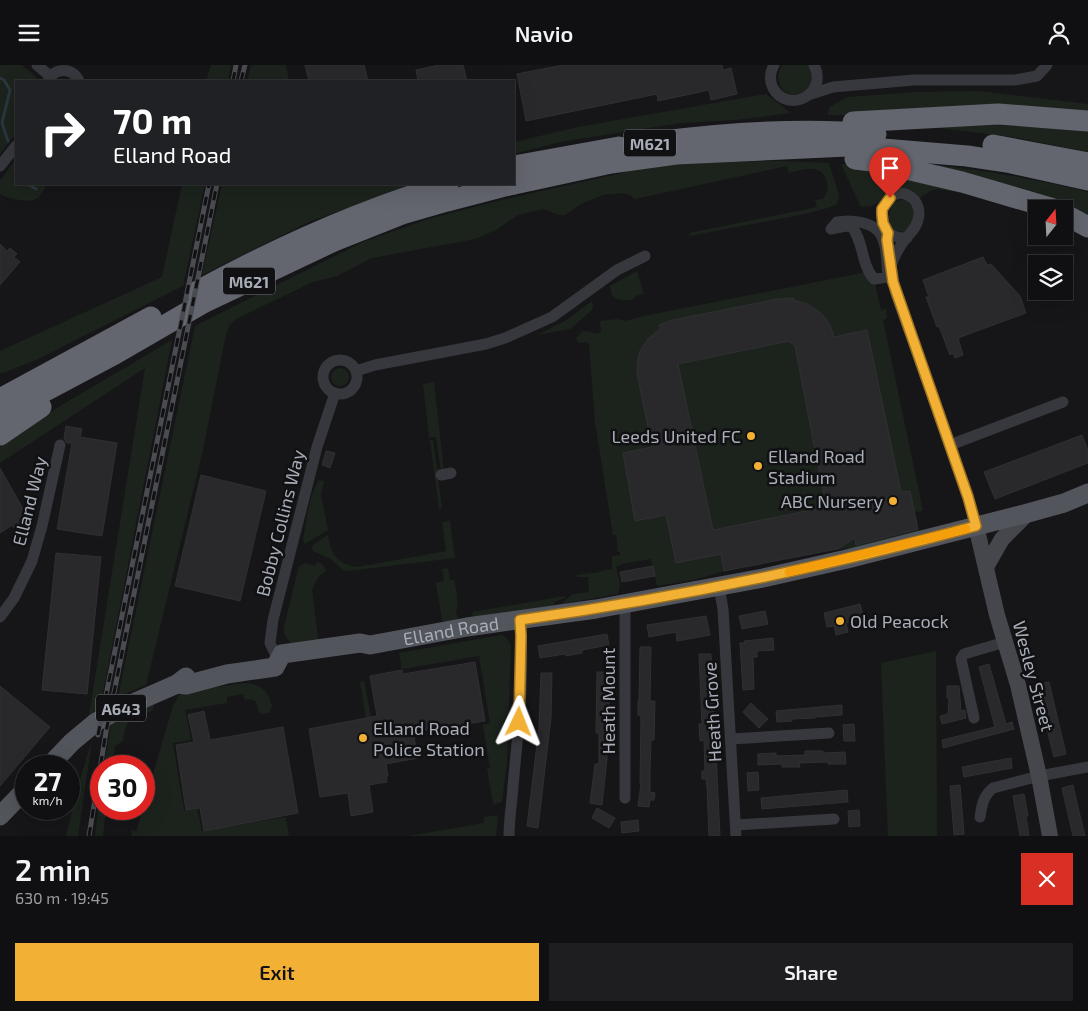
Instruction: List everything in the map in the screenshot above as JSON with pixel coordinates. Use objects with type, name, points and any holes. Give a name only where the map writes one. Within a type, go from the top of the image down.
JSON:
[{"type":"highway","points":[[842,140],[998,115],[1088,121]]},
{"type":"highway","name":"M621","points":[[515,166],[630,146],[722,135],[788,140]]},
{"type":"highway","points":[[788,140],[966,141],[1088,163]]},
{"type":"highway","points":[[788,140],[842,140],[967,156],[1007,162],[1088,180]]},
{"type":"highway","name":"M621","points":[[515,184],[611,163],[788,140]]},
{"type":"highway","points":[[842,140],[872,161],[962,182],[1028,201]]},
{"type":"highway","name":"M621","points":[[0,415],[115,346],[227,275],[306,236],[350,218],[445,185]]},
{"type":"highway","name":"M621","points":[[0,399],[334,241],[402,215],[510,185]]},
{"type":"highway","points":[[1073,219],[1088,227]]},
{"type":"highway","points":[[0,435],[53,399],[115,346]]},
{"type":"highway","name":"M621","points":[[0,384],[115,346]]},
{"type":"main road","name":"Elland Road","points":[[60,755],[96,722],[131,704],[176,684],[186,685],[218,676],[275,667],[282,654],[360,643],[370,645],[442,631],[625,604],[719,587],[847,559],[1028,513],[1088,494]]},
{"type":"main road","points":[[0,816],[15,800]]},
{"type":"street","points":[[37,65],[49,79],[54,73],[65,70],[77,78],[83,65]]},
{"type":"street","points":[[774,65],[770,76],[771,83],[779,95],[792,101],[833,87],[914,80],[1015,80],[1037,76],[1047,65]]},
{"type":"street","points":[[811,94],[815,88],[816,70]]},
{"type":"street","points":[[816,70],[833,87]]},
{"type":"street","points":[[0,166],[15,147]]},
{"type":"street","points":[[890,237],[883,223],[882,209],[890,198],[897,194],[905,194],[918,205],[917,225],[900,245],[891,264]]},
{"type":"street","points":[[848,221],[859,222],[873,227],[880,233],[886,245],[888,277],[874,279],[867,272],[865,258],[854,229],[846,225],[831,229],[834,224],[848,221]]},
{"type":"street","points":[[890,237],[907,238]]},
{"type":"street","points":[[890,237],[887,240],[896,291],[976,526]]},
{"type":"street","points":[[356,371],[374,365],[505,339],[552,317],[617,269],[645,257]]},
{"type":"street","points":[[338,360],[344,360],[353,366],[356,371],[357,376],[354,386],[346,393],[330,391],[323,381],[323,375],[328,365],[338,360]]},
{"type":"street","name":"Bobby Collins Way","points":[[279,662],[270,643],[273,620],[317,447],[335,393]]},
{"type":"street","points":[[950,445],[1063,403]]},
{"type":"street","name":"Elland Way","points":[[0,617],[14,598],[32,561],[42,526],[60,445]]},
{"type":"street","points":[[986,567],[1002,539],[1028,513]]},
{"type":"street","name":"Wesley Street","points":[[976,526],[1005,642],[1018,685],[1039,776],[1050,836]]},
{"type":"street","name":"Heath Grove","points":[[719,587],[723,609],[736,831]]},
{"type":"street","name":"Heath Mount","points":[[625,604],[626,798]]},
{"type":"street","points":[[509,836],[509,818],[519,722],[520,620]]},
{"type":"street","points":[[974,718],[961,659],[964,654],[1005,642]]},
{"type":"street","points":[[731,739],[828,733]]},
{"type":"street","points":[[980,817],[984,799],[988,792],[994,788],[1039,776],[1088,767]]},
{"type":"street","points":[[736,831],[834,819]]},
{"type":"shaded area","points":[[0,65],[22,65],[37,80],[15,80],[15,134],[0,154]]},
{"type":"shaded area","points":[[211,65],[231,65],[228,80],[206,80]]},
{"type":"shaded area","points":[[251,65],[286,65],[289,80],[247,80]]},
{"type":"shaded area","points":[[782,65],[810,65],[815,79],[805,93],[793,95],[784,91],[778,78]]},
{"type":"shaded area","points":[[978,91],[1088,104],[1088,115],[828,115],[829,107],[848,97],[916,92]]},
{"type":"shaded area","points":[[766,94],[791,113],[736,120],[681,123],[560,142],[515,154],[515,142],[578,127]]},
{"type":"shaded area","points":[[991,125],[1088,130],[1088,152],[1013,137],[922,126]]},
{"type":"shaded area","points":[[15,160],[15,185],[46,185],[40,196],[36,199],[28,201],[18,200],[0,194],[0,180]]},
{"type":"shaded area","points":[[779,161],[829,163],[839,195],[837,204],[800,215],[690,236],[689,233],[817,207],[815,200],[823,199],[827,191],[826,179],[820,171],[815,169],[805,169],[789,173],[787,166],[635,199],[623,193],[603,195],[581,204],[565,215],[559,215],[543,209],[518,215],[496,230],[475,239],[372,258],[337,276],[313,282],[236,319],[229,326],[225,339],[203,450],[146,685],[118,697],[195,326],[363,242],[428,219],[501,200],[631,171],[683,163]]},
{"type":"shaded area","points":[[913,163],[1001,174],[1088,192],[1088,222],[1073,217],[1073,200],[1028,200],[1028,202]]},
{"type":"shaded area","points":[[841,164],[856,165],[986,197],[937,189],[930,191],[919,199],[913,193],[881,201],[871,206],[861,207]]},
{"type":"shaded area","points":[[182,185],[205,185],[183,286],[36,360],[0,374],[0,351],[162,277]]},
{"type":"shaded area","points":[[222,185],[412,185],[311,221],[202,275]]},
{"type":"shaded area","points":[[905,199],[914,207],[915,216],[909,229],[904,232],[894,231],[889,220],[890,209],[895,202]]},
{"type":"shaded area","points":[[637,271],[644,294],[635,296],[635,299],[630,300],[615,298],[612,295],[610,286]]},
{"type":"shaded area","name":"Elland Road Stadium","points":[[867,272],[874,279],[881,310],[886,309],[887,318],[883,320],[923,511],[914,512],[919,534],[724,571],[698,579],[657,586],[651,559],[622,564],[616,566],[620,583],[618,594],[561,604],[573,594],[589,592],[588,577],[578,577],[576,575],[612,569],[612,556],[620,555],[616,535],[613,535],[595,422],[589,344],[586,342],[579,343],[576,338],[583,331],[594,334],[601,332],[600,321],[617,319],[625,321]]},
{"type":"shaded area","points":[[592,301],[592,310],[570,329],[537,335],[567,320]]},
{"type":"shaded area","points":[[172,340],[100,708],[89,715],[145,368],[0,463],[0,447],[55,409]]},
{"type":"shaded area","points":[[340,368],[346,371],[349,377],[346,383],[340,386],[334,383],[331,377],[334,371]]},
{"type":"shaded area","points":[[434,382],[444,471],[441,471],[436,437],[429,437],[423,384]]},
{"type":"shaded area","points":[[430,440],[433,440],[442,508],[439,509]]},
{"type":"shaded area","points":[[319,480],[324,481],[321,495],[328,530],[305,544],[303,540],[308,509],[312,494]]},
{"type":"shaded area","points":[[450,521],[455,558],[349,571],[343,570],[331,559],[311,550],[314,544],[328,535],[331,548],[336,557],[350,566],[357,567],[446,551],[442,522]]},
{"type":"shaded area","points":[[317,561],[323,565],[326,571],[318,577],[312,589],[319,646],[291,644],[284,633],[284,627],[299,566],[306,563],[315,566]]},
{"type":"shaded area","points":[[448,568],[450,580],[454,580],[456,589],[456,613],[458,617],[456,621],[444,622],[442,620],[436,583],[444,581],[442,569]]},
{"type":"shaded area","points":[[565,596],[565,598],[554,602],[554,605],[473,619],[472,612]]},
{"type":"shaded area","points":[[501,635],[506,637],[511,645],[507,761],[502,802],[493,804],[487,768],[490,768],[483,725],[490,723],[479,656],[402,669],[399,653]]},
{"type":"shaded area","points":[[936,651],[937,836],[888,836],[881,663]]},
{"type":"shaded area","points":[[364,681],[371,717],[366,718],[360,682]]},
{"type":"shaded area","points":[[244,683],[255,685],[266,692],[272,706],[269,713],[262,714],[259,712],[256,702],[251,699],[245,700],[243,694],[227,697],[227,703],[185,710],[191,740],[173,743],[184,810],[197,809],[202,831],[286,817],[289,836],[131,836],[132,830],[136,832],[140,820],[155,820],[155,767],[173,706],[179,695],[202,689]]},
{"type":"shaded area","points":[[154,703],[153,710],[128,722],[123,741],[115,746],[114,755],[106,755],[111,725]]},
{"type":"shaded area","points":[[92,741],[78,836],[66,836],[70,820],[80,820],[80,780]]},
{"type":"shaded area","points":[[498,815],[496,836],[408,836],[484,823],[484,817]]},
{"type":"shaded area","points":[[97,820],[105,820],[103,836],[95,836]]},
{"type":"building","points":[[305,65],[364,65],[368,80],[309,80]]},
{"type":"building","points":[[439,65],[463,65],[467,80],[418,80],[416,70]]},
{"type":"building","points":[[563,65],[722,65],[723,70],[731,68],[737,94],[711,100],[709,90],[658,101],[657,94],[526,121],[517,74]]},
{"type":"building","points":[[0,244],[7,251],[10,248],[17,254],[14,257],[20,262],[0,285]]},
{"type":"building","points":[[983,257],[987,265],[991,264],[1020,296],[1026,313],[958,338],[963,355],[955,358],[953,353],[950,355],[939,326],[937,327],[926,297],[929,297],[923,280]]},
{"type":"building","points":[[794,298],[794,300],[807,304],[821,313],[830,325],[834,337],[867,330],[901,492],[910,491],[918,529],[856,545],[855,538],[837,549],[724,571],[721,554],[676,563],[666,515],[635,521],[623,453],[652,447],[637,373],[640,351],[648,339],[661,328],[659,325],[673,320],[778,299]],"holes":[[[789,341],[795,346],[826,507],[713,530],[678,364]]]},
{"type":"building","points":[[66,426],[82,429],[80,437],[117,443],[102,536],[57,529],[72,443],[67,443],[64,439]]},
{"type":"building","points":[[1082,435],[1088,450],[1088,463],[995,499],[984,472]]},
{"type":"building","points":[[326,451],[335,453],[330,468],[322,465]]},
{"type":"building","points":[[0,468],[27,516],[25,519],[28,524],[16,531],[12,525],[0,533]]},
{"type":"building","points":[[201,475],[266,491],[240,601],[175,586]]},
{"type":"building","points":[[56,553],[101,557],[87,694],[42,690]]},
{"type":"building","points":[[653,566],[655,576],[622,582],[620,572]]},
{"type":"building","name":"Old Peacock","points":[[860,604],[864,619],[846,623],[848,632],[836,635],[834,626],[827,627],[824,613]]},
{"type":"building","points":[[765,611],[768,624],[742,629],[739,616]]},
{"type":"building","points":[[706,616],[710,635],[677,641],[676,632],[649,637],[647,625]]},
{"type":"building","points":[[607,634],[609,645],[582,650],[582,653],[540,658],[538,646]]},
{"type":"building","points":[[773,638],[774,650],[757,651],[757,657],[753,657],[754,689],[743,690],[740,643]]},
{"type":"building","points":[[640,647],[651,647],[650,701],[655,701],[654,740],[651,740],[650,792],[655,793],[654,800],[650,800],[649,807],[638,806],[641,784],[641,716],[638,715]]},
{"type":"building","points":[[699,654],[711,654],[720,836],[709,836],[707,787],[706,779],[702,779],[702,771],[705,771],[704,740],[700,741],[699,724],[702,724]]},
{"type":"building","name":"Elland Road Police Station","points":[[475,662],[485,721],[413,732],[418,758],[386,764],[387,782],[369,785],[373,812],[351,816],[348,793],[320,797],[309,729],[377,716],[370,676],[402,670],[403,674]]},
{"type":"building","points":[[989,664],[1006,724],[1012,722],[1014,729],[943,748],[942,740],[995,727],[979,667]]},
{"type":"building","points":[[597,672],[609,672],[609,733],[607,733],[607,759],[602,805],[590,803],[595,764],[599,764],[599,733],[596,733]]},
{"type":"building","points":[[541,673],[552,673],[551,718],[538,828],[527,826],[539,728]]},
{"type":"building","points":[[1049,682],[1066,754],[1054,757],[1036,685]]},
{"type":"building","points":[[0,686],[50,727],[26,755],[15,755],[15,768],[0,786]]},
{"type":"building","points":[[947,686],[959,686],[961,711],[965,710],[966,718],[942,724],[940,716],[948,714],[949,698],[947,698]]},
{"type":"building","points":[[751,703],[768,719],[759,728],[743,712]]},
{"type":"building","points":[[842,705],[842,715],[777,722],[776,711]]},
{"type":"building","points":[[204,711],[210,740],[283,727],[298,813],[204,831],[200,808],[186,810],[176,745],[194,742],[188,715]]},
{"type":"building","points":[[854,724],[855,741],[844,741],[843,725]]},
{"type":"building","points":[[805,751],[823,751],[823,753],[845,752],[846,764],[828,764],[828,762],[799,763],[800,767],[782,767],[782,764],[758,765],[758,754],[776,753],[776,756],[805,755]]},
{"type":"building","points":[[1011,758],[1012,768],[964,777],[962,767]]},
{"type":"building","points":[[758,772],[759,790],[748,791],[747,773]]},
{"type":"building","points":[[960,785],[964,834],[954,835],[950,786]]},
{"type":"building","points":[[1073,785],[1085,836],[1073,836],[1062,788]]},
{"type":"building","points":[[847,790],[848,802],[762,809],[761,798]]},
{"type":"building","points":[[1024,794],[1029,836],[1020,836],[1013,796]]},
{"type":"building","points":[[597,808],[615,818],[609,828],[592,818]]},
{"type":"building","points":[[859,810],[860,826],[849,827],[848,811]]},
{"type":"building","points":[[638,820],[639,831],[622,833],[621,822]]},
{"type":"waterway","points":[[0,78],[4,80],[10,90],[2,123],[8,141]]},
{"type":"waterway","points":[[29,185],[36,189]]},
{"type":"railway","points":[[233,80],[236,65]]},
{"type":"railway","points":[[241,80],[245,65]]},
{"type":"railway","points":[[98,735],[209,185]]},
{"type":"railway","points":[[89,836],[106,732],[217,185]]},
{"type":"slow traffic","points":[[789,572],[966,529]]},
{"type":"place","name":"Leeds United FC","points":[[751,436]]},
{"type":"place","name":"Elland Road Stadium","points":[[758,466]]},
{"type":"place","name":"ABC Nursery","points":[[893,501]]},
{"type":"place","name":"Old Peacock","points":[[840,621]]},
{"type":"place","name":"Elland Road Police Station","points":[[363,738]]},
{"type":"route","points":[[519,722],[520,620],[596,609],[763,578],[865,555],[976,526],[968,497],[893,282],[887,240],[888,233],[883,223],[882,214],[882,209],[890,198]]}]
